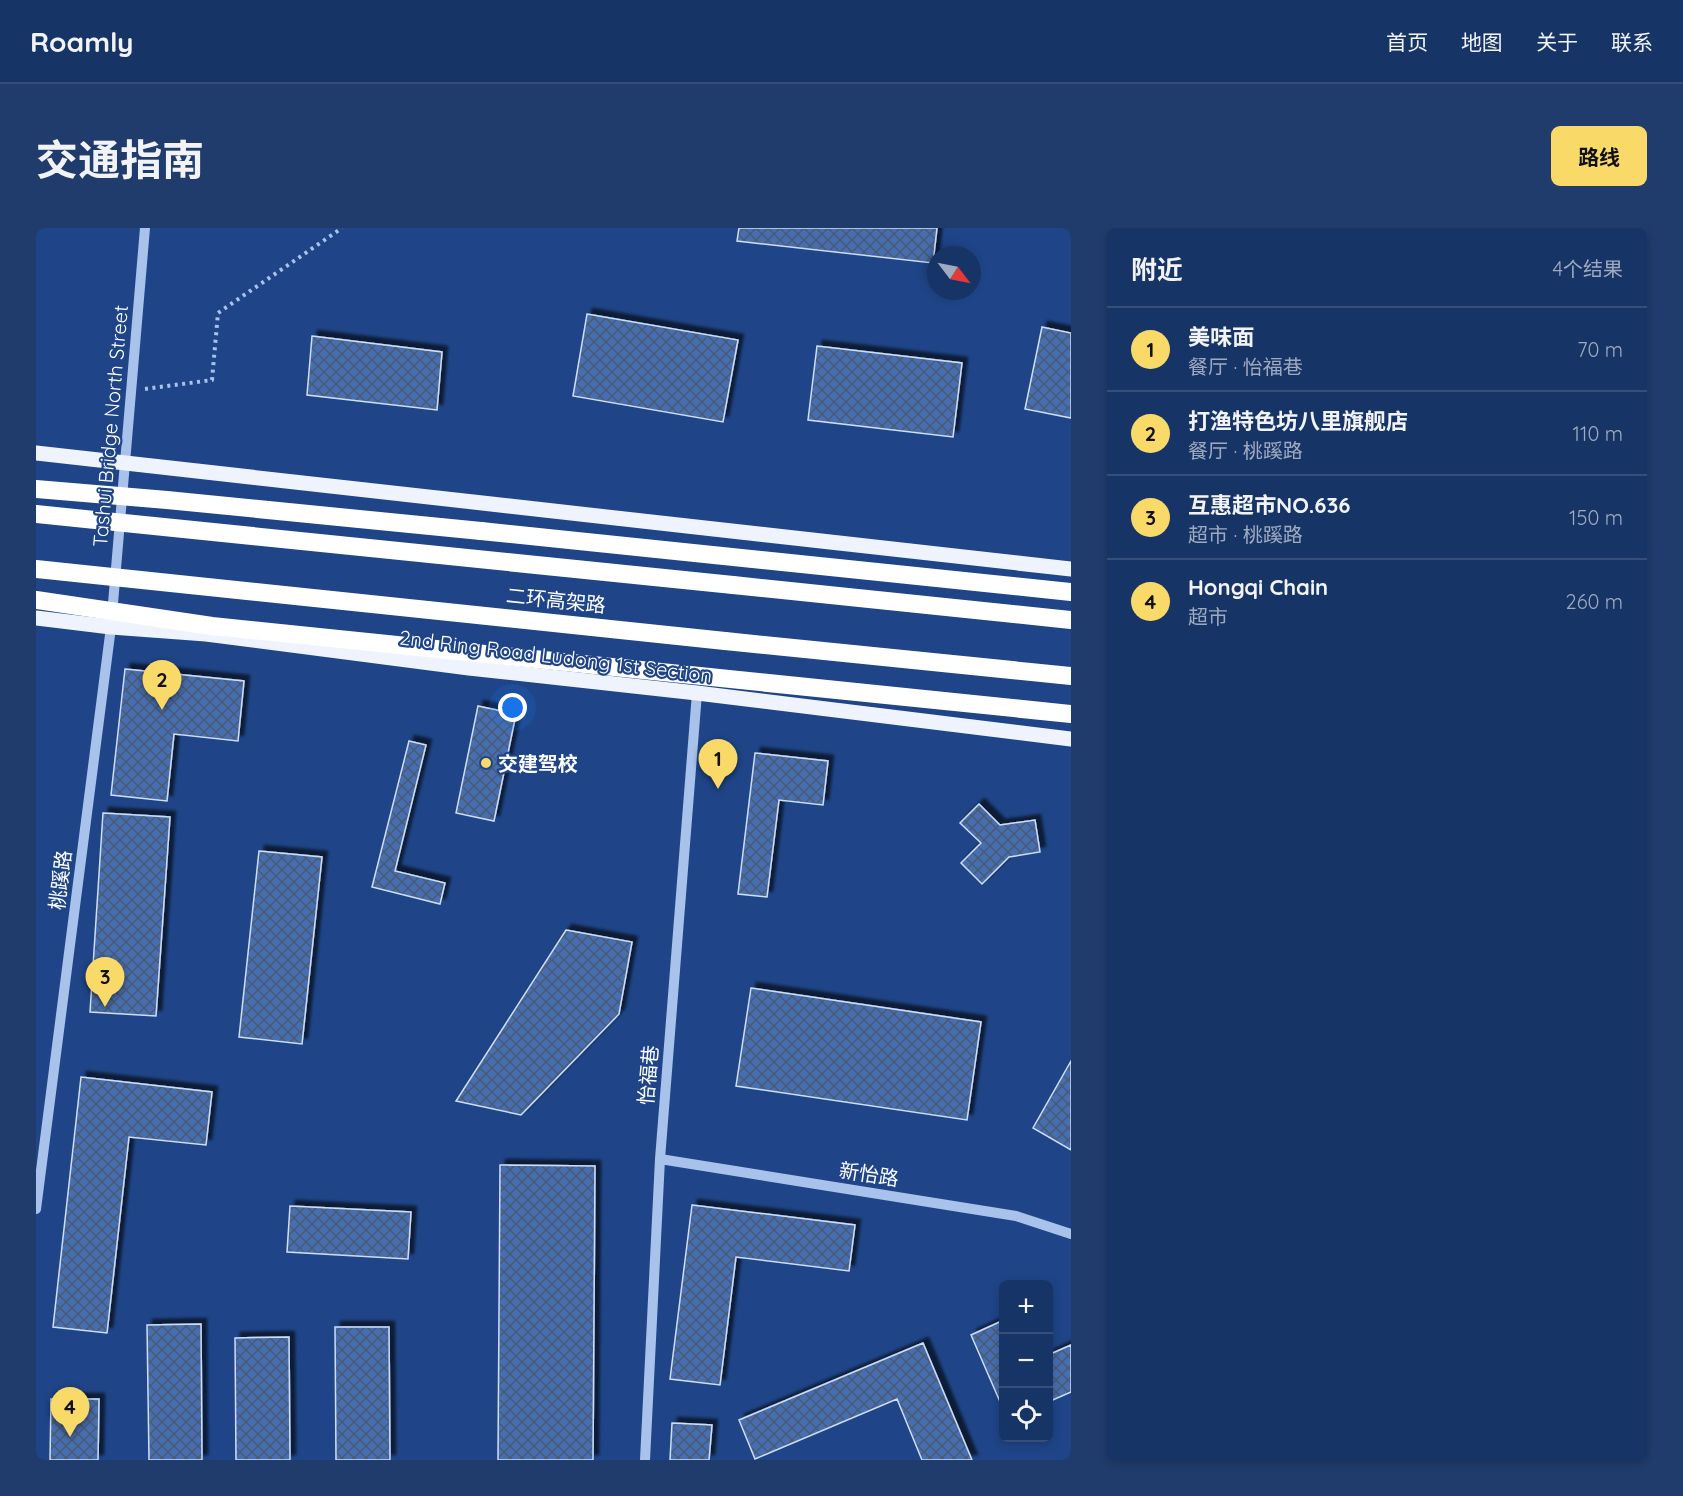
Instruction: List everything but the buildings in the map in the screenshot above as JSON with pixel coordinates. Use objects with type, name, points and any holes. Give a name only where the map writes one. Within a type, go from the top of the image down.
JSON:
[{"type":"highway","points":[[36,489],[481,531],[1071,592]]},
{"type":"highway","name":"二环高架路","points":[[36,514],[1071,620]]},
{"type":"highway","name":"二环高架路","points":[[36,569],[1071,676]]},
{"type":"highway","points":[[36,600],[212,626],[1071,714]]},
{"type":"main road","points":[[36,453],[1071,568]]},
{"type":"main road","name":"2nd Ring Road Ludong 1st Section","points":[[36,618],[111,627],[206,634],[469,668],[697,693],[1071,739]]},
{"type":"street","name":"Tashui Bridge North Street","points":[[111,627],[145,228]]},
{"type":"street","name":"桃蹊路","points":[[36,1209],[111,627]]},
{"type":"street","name":"怡福巷","points":[[645,1460],[660,1159],[697,693]]},
{"type":"street","name":"新怡路","points":[[660,1159],[1016,1216],[1071,1234]]},
{"type":"path","points":[[130,392],[212,380],[218,313],[342,228]]},
{"type":"place","name":"打渔特色坊八里旗舰店","points":[[162,710]]},
{"type":"place","name":"交建驾校","points":[[486,763]]},
{"type":"place","name":"美味面","points":[[718,789]]},
{"type":"place","name":"互惠超市NO.636","points":[[105,1007]]},
{"type":"place","name":"Hongqi Chain","points":[[70,1437]]}]
